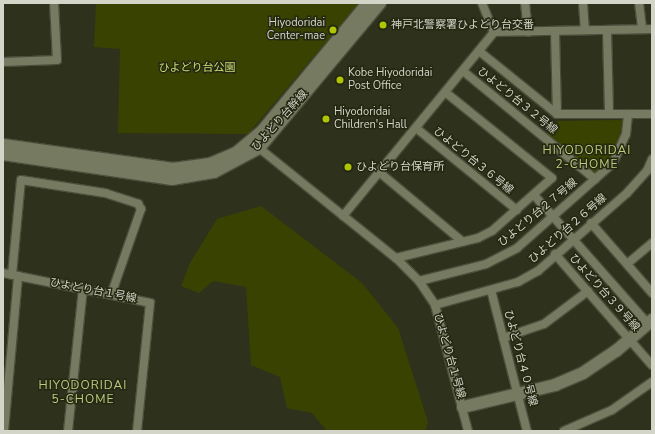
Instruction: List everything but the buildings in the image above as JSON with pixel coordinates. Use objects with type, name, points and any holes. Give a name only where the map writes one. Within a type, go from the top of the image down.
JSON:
[{"type":"street","points":[[3,62],[57,60],[54,3]]},
{"type":"street","name":"ひよどり台幹線","points":[[3,145],[173,169],[210,164],[236,153],[263,130],[368,3]]},
{"type":"street","name":"ひよどり台幹線","points":[[3,154],[172,178],[214,172],[259,148],[380,3]]},
{"type":"street","points":[[482,3],[494,32]]},
{"type":"street","points":[[525,3],[528,32]]},
{"type":"street","points":[[583,3],[585,30]]},
{"type":"street","points":[[639,3],[642,29]]},
{"type":"street","points":[[494,32],[652,29]]},
{"type":"street","points":[[607,30],[609,114]]},
{"type":"street","points":[[343,216],[494,32]]},
{"type":"street","points":[[555,32],[556,114]]},
{"type":"street","points":[[479,51],[556,114],[652,114]]},
{"type":"street","name":"ひよどり台３２号線","points":[[463,71],[595,179]]},
{"type":"street","points":[[396,258],[463,242],[492,231],[552,178],[446,92]]},
{"type":"street","name":"ひよどり台２７号線","points":[[419,281],[501,258],[553,216],[613,163],[621,150],[628,114]]},
{"type":"street","name":"ひよどり台３６号線","points":[[416,128],[517,210]]},
{"type":"street","name":"ひよどり台１号線","points":[[259,148],[396,258],[419,281],[435,306],[463,407],[518,394],[583,373],[631,340],[650,322]]},
{"type":"street","name":"ひよどり台２６号線","points":[[435,306],[518,282],[555,254],[627,193],[647,171],[652,159]]},
{"type":"street","points":[[379,172],[463,242]]},
{"type":"street","points":[[4,431],[21,180],[105,193],[138,204],[141,209],[111,295]]},
{"type":"street","points":[[534,195],[650,322]]},
{"type":"street","points":[[591,223],[652,293]]},
{"type":"street","points":[[627,264],[652,243]]},
{"type":"street","name":"ひよどり台３９号線","points":[[555,254],[652,365]]},
{"type":"street","name":"ひよどり台１号線","points":[[3,273],[150,303],[137,431]]},
{"type":"street","points":[[68,431],[83,289]]},
{"type":"street","name":"ひよどり台４０号線","points":[[491,290],[502,338],[527,431]]},
{"type":"street","points":[[502,338],[544,324],[588,291]]},
{"type":"street","points":[[564,431],[578,429],[612,410],[652,382]]},
{"type":"street","points":[[463,407],[468,431]]},
{"type":"green space","name":"ひよどり台公園","points":[[96,3],[359,3],[248,134],[118,133],[120,49],[94,47]]},
{"type":"green space","points":[[623,120],[617,149],[594,175],[546,135],[558,121]]},
{"type":"green space","points":[[261,206],[362,283],[398,328],[428,422],[425,431],[327,431],[312,413],[287,408],[280,377],[251,365],[246,287],[213,281],[199,293],[181,286],[190,263],[217,219]]},
{"type":"place","name":"神戸北警察署ひよどり台交番","points":[[383,25]]},
{"type":"place","name":"Hiyodoridai Center-mae","points":[[333,30]]},
{"type":"place","name":"Kobe Hiyodoridai Post Office","points":[[340,80]]},
{"type":"place","name":"Hiyodoridai Children's Hall","points":[[326,119]]},
{"type":"place","name":"ひよどり台保育所","points":[[348,167]]},
{"type":"district","name":"HIYODORIDAI 2-CHOME","points":[[587,158]]},
{"type":"district","name":"HIYODORIDAI 5-CHOME","points":[[83,393]]}]
